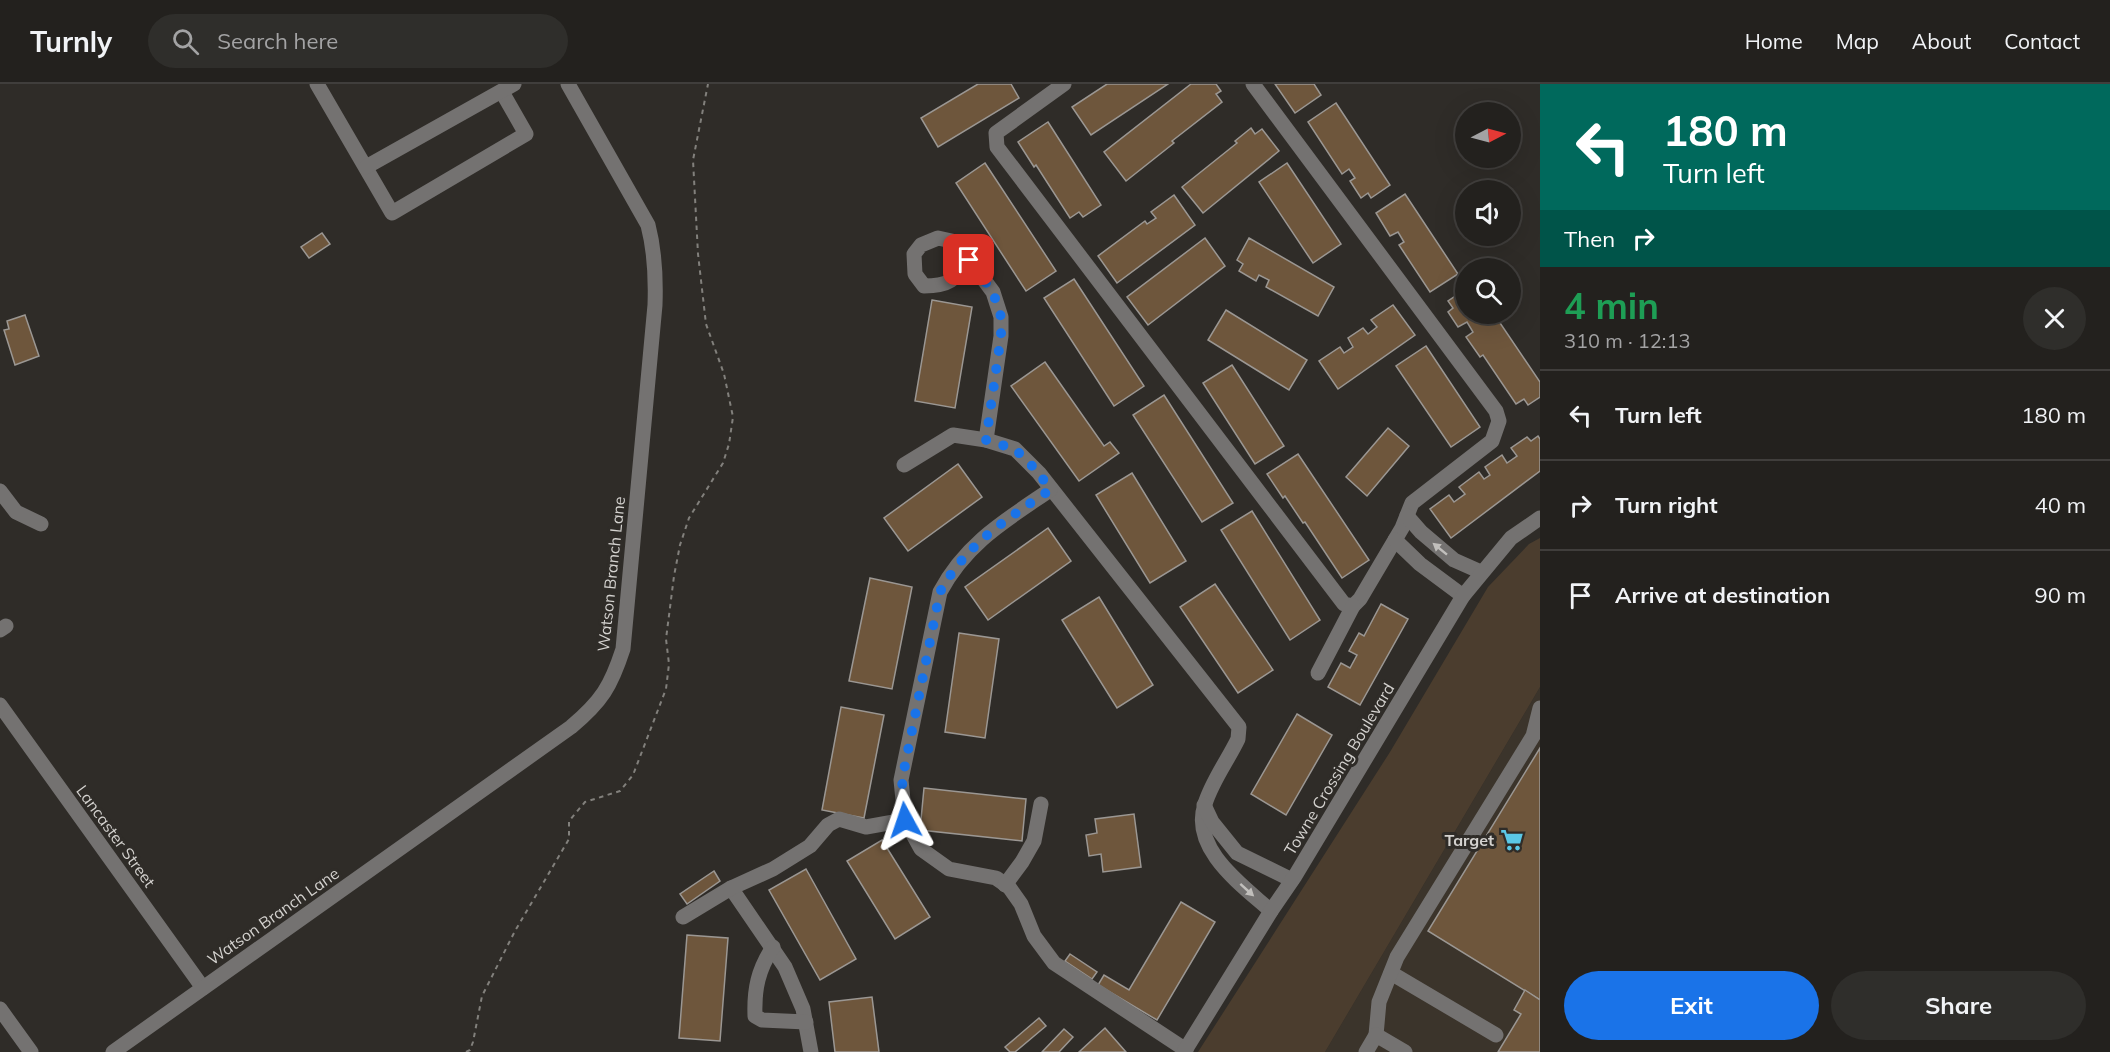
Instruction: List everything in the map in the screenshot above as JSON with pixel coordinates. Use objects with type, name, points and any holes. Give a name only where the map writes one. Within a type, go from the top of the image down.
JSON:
[{"type":"street","points":[[317,84],[392,213],[526,134],[508,88],[366,167]]},
{"type":"street","name":"Watson Branch Lane","points":[[113,1052],[571,727],[598,702],[615,674],[623,649],[656,305],[656,273],[654,248],[648,225],[568,84]]},
{"type":"street","points":[[1064,84],[996,133],[997,147],[1344,604],[1353,606]]},
{"type":"street","points":[[1252,84],[1496,411],[1499,422],[1492,441],[1413,503],[1395,540],[1360,599],[1353,606],[1318,673]]},
{"type":"street","points":[[969,260],[993,292],[1001,317],[1001,336],[986,440]]},
{"type":"street","points":[[904,465],[953,435],[986,440],[1015,449],[1039,473],[1050,490],[1239,727],[1238,739],[1204,805],[1201,822],[1208,845],[1226,869],[1271,911]]},
{"type":"street","points":[[1050,490],[994,528],[968,551],[951,572],[940,592],[902,780],[905,820],[921,849],[949,869],[996,878],[1005,885],[1021,904],[1034,936],[1054,963],[1185,1051]]},
{"type":"street","points":[[0,491],[16,512],[40,524]]},
{"type":"street","points":[[1407,516],[1421,532],[1454,560],[1481,572]]},
{"type":"street","name":"Towne Crossing Boulevard","points":[[1185,1051],[1292,880],[1463,596],[1510,537],[1540,518]]},
{"type":"street","points":[[1395,540],[1420,564],[1463,596]]},
{"type":"street","name":"Lancaster Street","points":[[0,705],[203,988]]},
{"type":"street","points":[[1366,1052],[1376,1035],[1379,1002],[1397,957],[1533,736],[1540,708]]},
{"type":"street","points":[[1005,885],[1034,841],[1041,804]]},
{"type":"street","points":[[1204,805],[1212,822],[1238,853],[1292,880]]},
{"type":"street","points":[[683,917],[731,888],[773,869],[810,846],[828,825],[839,819],[866,827],[905,820]]},
{"type":"street","points":[[1226,869],[1238,853]]},
{"type":"street","points":[[731,888],[773,947],[796,990],[806,1022],[811,1052]]},
{"type":"street","points":[[773,947],[762,964],[754,996],[755,1016],[762,1020],[806,1022]]},
{"type":"street","points":[[1391,973],[1496,1035]]},
{"type":"street","points":[[0,1009],[31,1052]]},
{"type":"street","points":[[1376,1035],[1405,1052]]},
{"type":"shaded area","points":[[1540,538],[1540,687],[1325,1052],[1198,1052],[1390,752],[1488,587],[1529,544]]},
{"type":"shaded area","points":[[1540,687],[1540,1052],[1325,1052]]},
{"type":"building","points":[[978,84],[1011,84],[1019,98],[938,147],[921,118]]},
{"type":"building","points":[[1107,84],[1168,84],[1091,135],[1072,107]]},
{"type":"building","points":[[1191,84],[1216,84],[1221,91],[1216,94],[1222,102],[1126,181],[1104,152]]},
{"type":"building","points":[[1275,84],[1314,84],[1321,95],[1295,113]]},
{"type":"building","points":[[1336,103],[1390,185],[1371,198],[1368,193],[1361,198],[1350,181],[1355,178],[1349,169],[1342,174],[1308,122]]},
{"type":"building","points":[[1048,122],[1101,205],[1083,217],[1079,212],[1070,218],[1036,165],[1034,167],[1018,142]]},
{"type":"building","points":[[1251,128],[1255,134],[1262,129],[1279,151],[1203,213],[1182,187],[1237,143],[1235,141]]},
{"type":"building","points":[[985,163],[1056,271],[1026,291],[956,183]]},
{"type":"building","points":[[1287,163],[1341,244],[1313,263],[1259,182]]},
{"type":"building","points":[[1405,194],[1455,269],[1455,276],[1430,292],[1399,245],[1404,242],[1398,232],[1390,236],[1376,213]]},
{"type":"building","points":[[1174,195],[1195,225],[1117,283],[1098,256],[1145,221],[1147,224],[1156,218],[1151,212]]},
{"type":"building","points":[[322,233],[330,244],[309,258],[301,247]]},
{"type":"building","points":[[1205,238],[1225,266],[1148,325],[1127,297]]},
{"type":"building","points":[[1249,238],[1334,287],[1318,316],[1266,287],[1269,280],[1259,275],[1256,281],[1239,271],[1243,264],[1237,260]]},
{"type":"building","points":[[1074,279],[1144,386],[1114,406],[1044,298]]},
{"type":"building","points":[[1455,296],[1455,322],[1448,312],[1453,308],[1448,301]]},
{"type":"building","points":[[932,300],[972,307],[955,408],[915,401]]},
{"type":"building","points":[[1393,305],[1415,335],[1338,389],[1319,361],[1340,347],[1344,353],[1353,347],[1348,338],[1363,328],[1368,334],[1377,327],[1371,320]]},
{"type":"building","points":[[1226,310],[1307,360],[1289,390],[1208,340]]},
{"type":"building","points":[[25,315],[39,356],[15,365],[4,330],[9,329],[7,321]]},
{"type":"building","points":[[1468,324],[1501,324],[1540,382],[1540,397],[1528,405],[1524,399],[1516,404],[1483,355],[1480,357],[1466,337],[1473,332]]},
{"type":"building","points":[[1426,346],[1480,427],[1451,447],[1396,366]]},
{"type":"building","points":[[1045,362],[1104,446],[1110,442],[1119,453],[1079,481],[1011,386]]},
{"type":"building","points":[[1232,365],[1284,446],[1255,464],[1203,383]]},
{"type":"building","points":[[1164,395],[1233,503],[1202,522],[1133,415]]},
{"type":"building","points":[[1388,428],[1409,446],[1367,496],[1346,477]]},
{"type":"building","points":[[1538,436],[1540,439],[1540,471],[1451,538],[1430,509],[1449,495],[1454,502],[1465,494],[1459,487],[1479,472],[1484,479],[1490,475],[1485,467],[1502,455],[1507,463],[1517,456],[1511,448],[1527,437],[1531,441]]},
{"type":"building","points":[[1298,454],[1369,560],[1342,578],[1305,522],[1303,523],[1285,496],[1283,498],[1267,474]]},
{"type":"building","points":[[958,464],[982,497],[908,551],[884,518]]},
{"type":"building","points":[[1132,473],[1186,561],[1150,583],[1096,495]]},
{"type":"building","points":[[1252,511],[1320,620],[1290,640],[1221,530]]},
{"type":"building","points":[[1048,528],[1071,561],[988,620],[965,587]]},
{"type":"building","points":[[870,578],[912,587],[892,689],[849,681]]},
{"type":"building","points":[[1215,584],[1273,670],[1238,693],[1180,607]]},
{"type":"building","points":[[1099,597],[1153,685],[1117,708],[1062,620]]},
{"type":"building","points":[[1381,604],[1408,619],[1360,705],[1328,687],[1341,663],[1350,668],[1357,655],[1349,651],[1359,633],[1364,636]]},
{"type":"building","points":[[959,633],[999,639],[985,738],[945,732]]},
{"type":"building","points":[[841,707],[884,715],[864,818],[822,810]]},
{"type":"building","points":[[1297,714],[1332,735],[1286,815],[1251,794]]},
{"type":"building","name":"Target","points":[[1540,748],[1540,1000],[1428,931]]},
{"type":"building","points":[[924,788],[1026,799],[1022,841],[920,830]]},
{"type":"building","points":[[1134,814],[1141,867],[1103,872],[1101,854],[1089,856],[1086,835],[1097,833],[1095,819]]},
{"type":"building","points":[[882,840],[930,917],[895,939],[847,861]]},
{"type":"building","points":[[806,869],[856,959],[820,980],[769,890]]},
{"type":"building","points":[[714,871],[720,881],[687,904],[680,894]]},
{"type":"building","points":[[1181,902],[1215,922],[1157,1020],[1098,985],[1104,975],[1129,990]]},
{"type":"building","points":[[687,935],[728,938],[720,1041],[679,1038]]},
{"type":"building","points":[[1070,954],[1097,972],[1092,979],[1065,961]]},
{"type":"building","points":[[1525,990],[1540,1000],[1540,1052],[1498,1052],[1521,1014],[1514,1010]]},
{"type":"building","points":[[872,997],[879,1052],[835,1052],[829,1002]]},
{"type":"building","points":[[1039,1018],[1046,1026],[1015,1052],[1010,1052],[1005,1047]]},
{"type":"building","points":[[1105,1028],[1126,1052],[1079,1052]]},
{"type":"building","points":[[1064,1029],[1073,1037],[1059,1052],[1042,1052]]},
{"type":"place","name":"Target","points":[[1512,840]]},
{"type":"route","points":[[905,820],[902,780],[940,592],[951,572],[968,551],[994,528],[1050,490],[1039,473],[1015,449],[986,440],[1001,336],[1001,317],[993,292],[969,260]]}]
